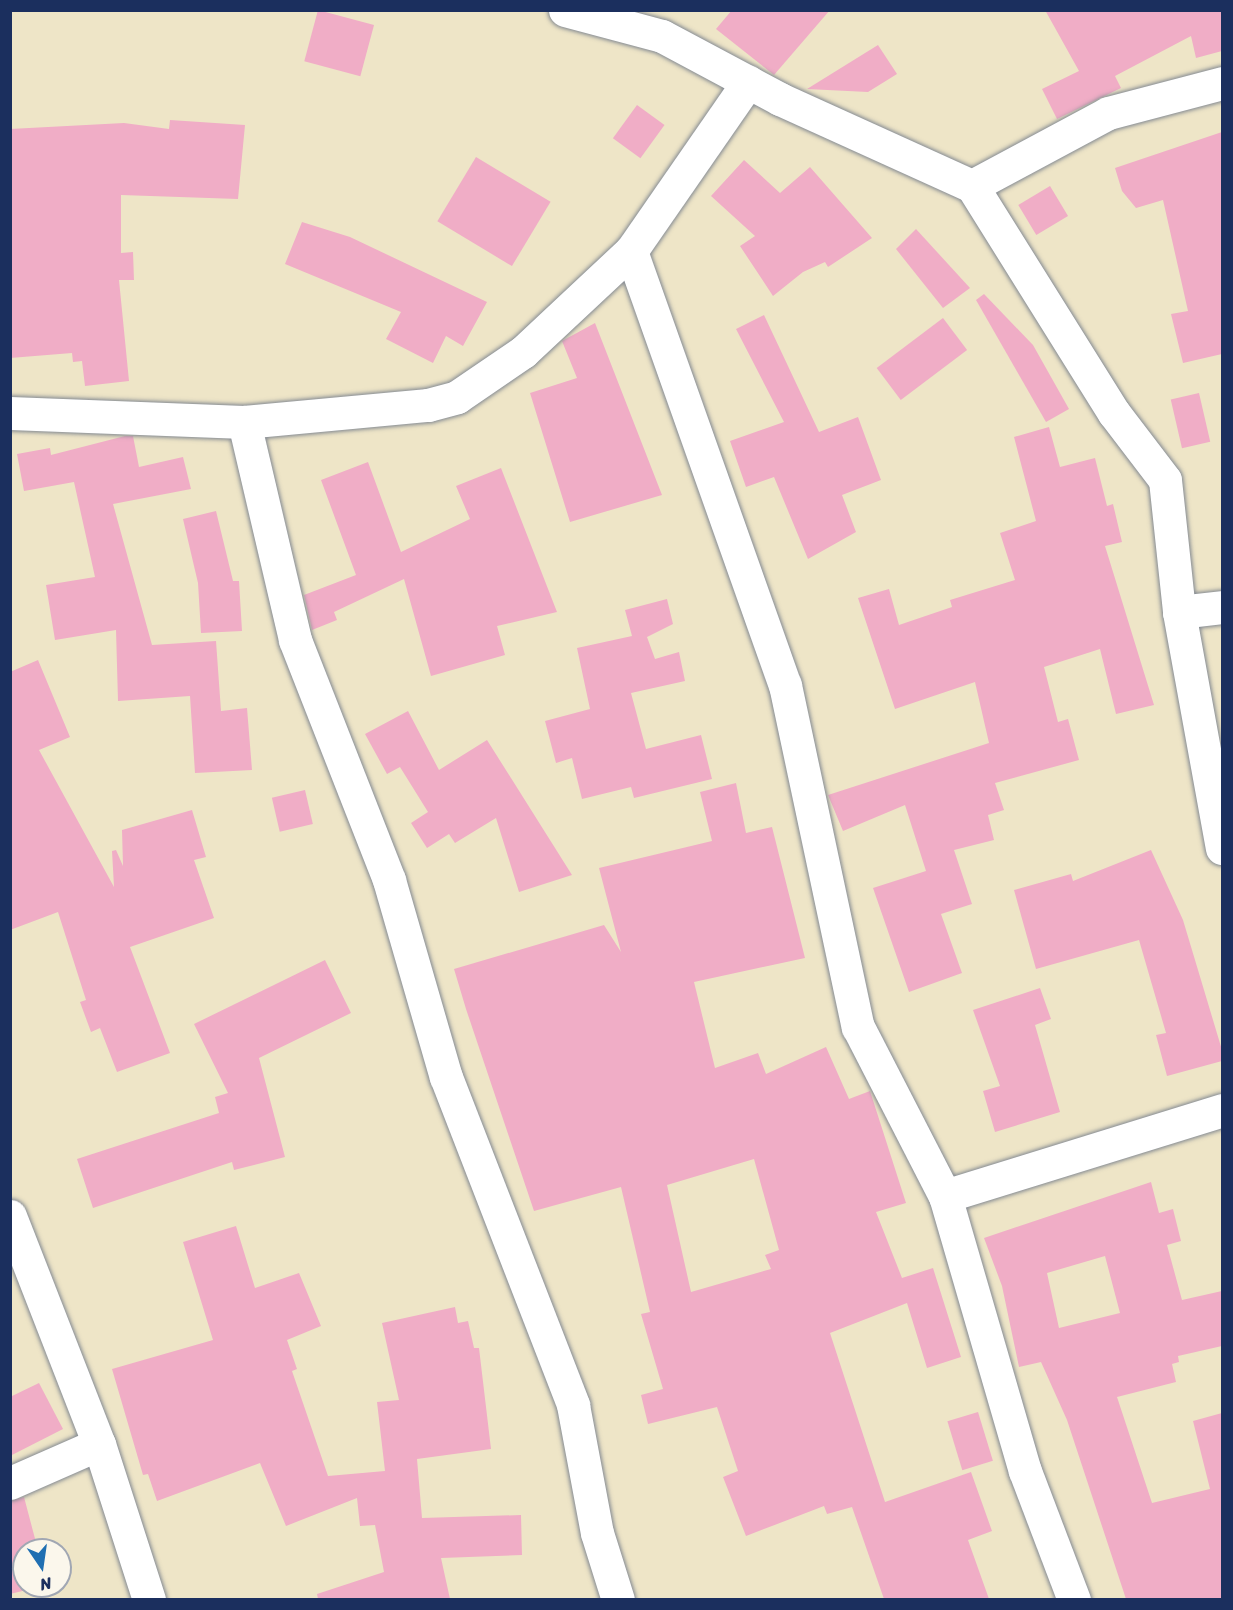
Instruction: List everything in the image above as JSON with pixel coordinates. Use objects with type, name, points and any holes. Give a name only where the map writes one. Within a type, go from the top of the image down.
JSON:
[{"type":"street","points":[[565,10],[662,36],[748,82],[972,186],[1114,412],[1165,480],[1179,612],[1222,848]]},
{"type":"street","points":[[10,413],[244,422],[428,405],[457,397],[523,352],[630,251],[748,82]]},
{"type":"street","points":[[972,186],[1108,113],[1222,83]]},
{"type":"street","points":[[630,251],[785,685],[858,1027],[945,1196],[1025,1471],[1074,1599]]},
{"type":"street","points":[[244,422],[295,640],[389,880],[450,1087],[573,1405],[597,1533],[618,1599]]},
{"type":"street","points":[[1179,612],[1222,607]]},
{"type":"street","points":[[945,1196],[1222,1110]]},
{"type":"street","points":[[10,1216],[99,1444],[149,1599]]},
{"type":"street","points":[[10,1483],[99,1444]]},
{"type":"building","points":[[318,10],[374,25],[360,76],[304,61]]},
{"type":"building","points":[[732,10],[830,10],[774,75],[716,29]]},
{"type":"building","points":[[1045,10],[1222,10],[1222,51],[1196,58],[1191,36],[1115,76],[1121,88],[1057,119],[1042,89],[1079,71]]},
{"type":"building","points":[[878,45],[897,74],[868,92],[807,89]]},
{"type":"building","points":[[637,105],[665,125],[640,158],[613,138]]},
{"type":"building","points":[[170,120],[245,125],[238,199],[121,195],[121,253],[133,252],[134,280],[119,280],[129,381],[85,386],[82,361],[73,362],[72,353],[10,358],[10,129],[124,123],[169,129]]},
{"type":"building","points":[[1222,132],[1222,354],[1183,363],[1171,314],[1188,311],[1163,200],[1136,208],[1122,191],[1115,168]]},
{"type":"building","points":[[476,157],[551,202],[512,266],[437,221]]},
{"type":"building","points":[[744,160],[780,193],[810,167],[872,238],[828,267],[825,262],[803,272],[773,296],[740,246],[755,236],[711,196]]},
{"type":"building","points":[[1050,186],[1068,216],[1036,235],[1018,205]]},
{"type":"building","points":[[302,222],[350,237],[487,302],[463,346],[446,336],[433,363],[386,339],[401,312],[285,264]]},
{"type":"building","points":[[916,229],[970,288],[943,308],[896,249]]},
{"type":"building","points":[[984,294],[1033,345],[1069,409],[1046,422],[976,300]]},
{"type":"building","points":[[764,315],[819,432],[858,417],[881,480],[842,495],[856,532],[808,559],[774,477],[746,487],[730,441],[784,422],[736,329]]},
{"type":"building","points":[[943,318],[967,350],[901,400],[877,368]]},
{"type":"building","points":[[595,323],[662,495],[570,522],[530,393],[577,378],[562,341]]},
{"type":"building","points":[[1199,393],[1210,442],[1182,448],[1171,400]]},
{"type":"building","points":[[1049,427],[1060,467],[1095,458],[1107,506],[1113,504],[1122,542],[1105,546],[1154,705],[1116,714],[1100,649],[1044,667],[1058,722],[1068,719],[1079,760],[995,783],[1004,810],[988,815],[994,840],[954,850],[972,904],[941,914],[962,973],[909,992],[873,888],[926,871],[905,805],[843,831],[828,795],[989,743],[975,682],[895,709],[858,598],[889,589],[899,625],[952,607],[950,600],[1015,580],[1000,533],[1036,521],[1014,437]]},
{"type":"building","points":[[125,436],[133,436],[139,467],[183,457],[191,489],[113,504],[152,645],[216,641],[221,711],[247,708],[252,770],[195,773],[190,696],[118,701],[116,630],[55,640],[46,585],[95,577],[74,482],[24,491],[17,454],[50,448],[51,455]]},
{"type":"building","points":[[368,462],[401,552],[470,519],[456,486],[501,468],[557,612],[497,626],[505,655],[431,676],[404,579],[334,612],[337,620],[312,630],[304,595],[356,575],[321,480]]},
{"type":"building","points":[[216,511],[233,581],[239,581],[242,631],[201,633],[198,583],[183,519]]},
{"type":"building","points":[[667,599],[673,624],[647,637],[655,659],[679,652],[685,681],[631,693],[646,749],[701,735],[712,779],[634,798],[631,787],[582,799],[572,758],[556,763],[545,721],[590,709],[577,648],[632,636],[625,610]]},
{"type":"building","points":[[38,660],[70,737],[39,750],[114,887],[112,851],[116,850],[123,866],[122,830],[192,810],[206,857],[194,860],[214,918],[130,947],[170,1053],[117,1072],[100,1028],[91,1032],[80,1002],[86,1000],[58,912],[10,930],[10,672]]},
{"type":"building","points":[[408,711],[439,770],[487,740],[572,875],[519,892],[496,818],[455,843],[449,834],[427,848],[411,823],[428,812],[400,767],[387,774],[365,734]]},
{"type":"building","points":[[736,783],[746,833],[772,827],[805,958],[694,982],[715,1068],[758,1053],[766,1074],[826,1047],[849,1099],[870,1091],[906,1203],[876,1212],[902,1278],[933,1268],[961,1357],[927,1368],[907,1303],[830,1333],[885,1502],[971,1472],[992,1531],[968,1540],[989,1599],[884,1599],[852,1507],[827,1514],[824,1506],[746,1536],[723,1477],[738,1471],[717,1407],[648,1424],[641,1395],[663,1389],[641,1314],[650,1312],[621,1187],[534,1211],[454,969],[604,925],[621,952],[599,868],[712,841],[700,792]],"holes":[[[754,1159],[779,1250],[765,1255],[771,1269],[691,1292],[667,1185]]]},
{"type":"building","points":[[305,790],[313,824],[280,832],[272,798]]},
{"type":"building","points":[[1151,850],[1183,920],[1222,1050],[1222,1061],[1167,1076],[1156,1035],[1166,1033],[1139,940],[1036,969],[1014,890],[1071,874],[1073,881]]},
{"type":"building","points":[[325,960],[351,1013],[259,1058],[285,1157],[234,1170],[232,1162],[93,1208],[77,1159],[219,1113],[215,1097],[228,1093],[194,1024]]},
{"type":"building","points":[[1040,988],[1051,1019],[1035,1025],[1060,1112],[995,1132],[983,1091],[1000,1086],[973,1010]]},
{"type":"building","points":[[1151,1182],[1159,1213],[1173,1209],[1181,1241],[1167,1245],[1182,1300],[1222,1291],[1222,1346],[1178,1356],[1179,1362],[1172,1364],[1176,1382],[1117,1397],[1152,1503],[1210,1489],[1193,1421],[1222,1413],[1222,1599],[1126,1599],[1067,1420],[1041,1362],[1019,1367],[1002,1286],[984,1238]],"holes":[[[1105,1256],[1120,1313],[1059,1328],[1047,1273]]]},
{"type":"building","points":[[236,1226],[255,1288],[299,1273],[321,1326],[287,1340],[297,1369],[292,1371],[328,1476],[385,1471],[377,1402],[399,1400],[382,1323],[455,1307],[458,1323],[468,1321],[474,1348],[479,1348],[491,1449],[417,1459],[422,1518],[521,1515],[522,1555],[441,1558],[450,1599],[318,1599],[317,1594],[384,1572],[375,1525],[360,1526],[357,1498],[286,1526],[260,1463],[157,1501],[148,1474],[143,1475],[112,1369],[213,1340],[183,1242]]},
{"type":"building","points":[[39,1383],[63,1429],[10,1456],[10,1397]]},
{"type":"building","points":[[978,1412],[993,1461],[962,1470],[947,1421]]},
{"type":"building","points":[[24,1497],[35,1538],[12,1538],[12,1594],[10,1594],[10,1501]]}]
